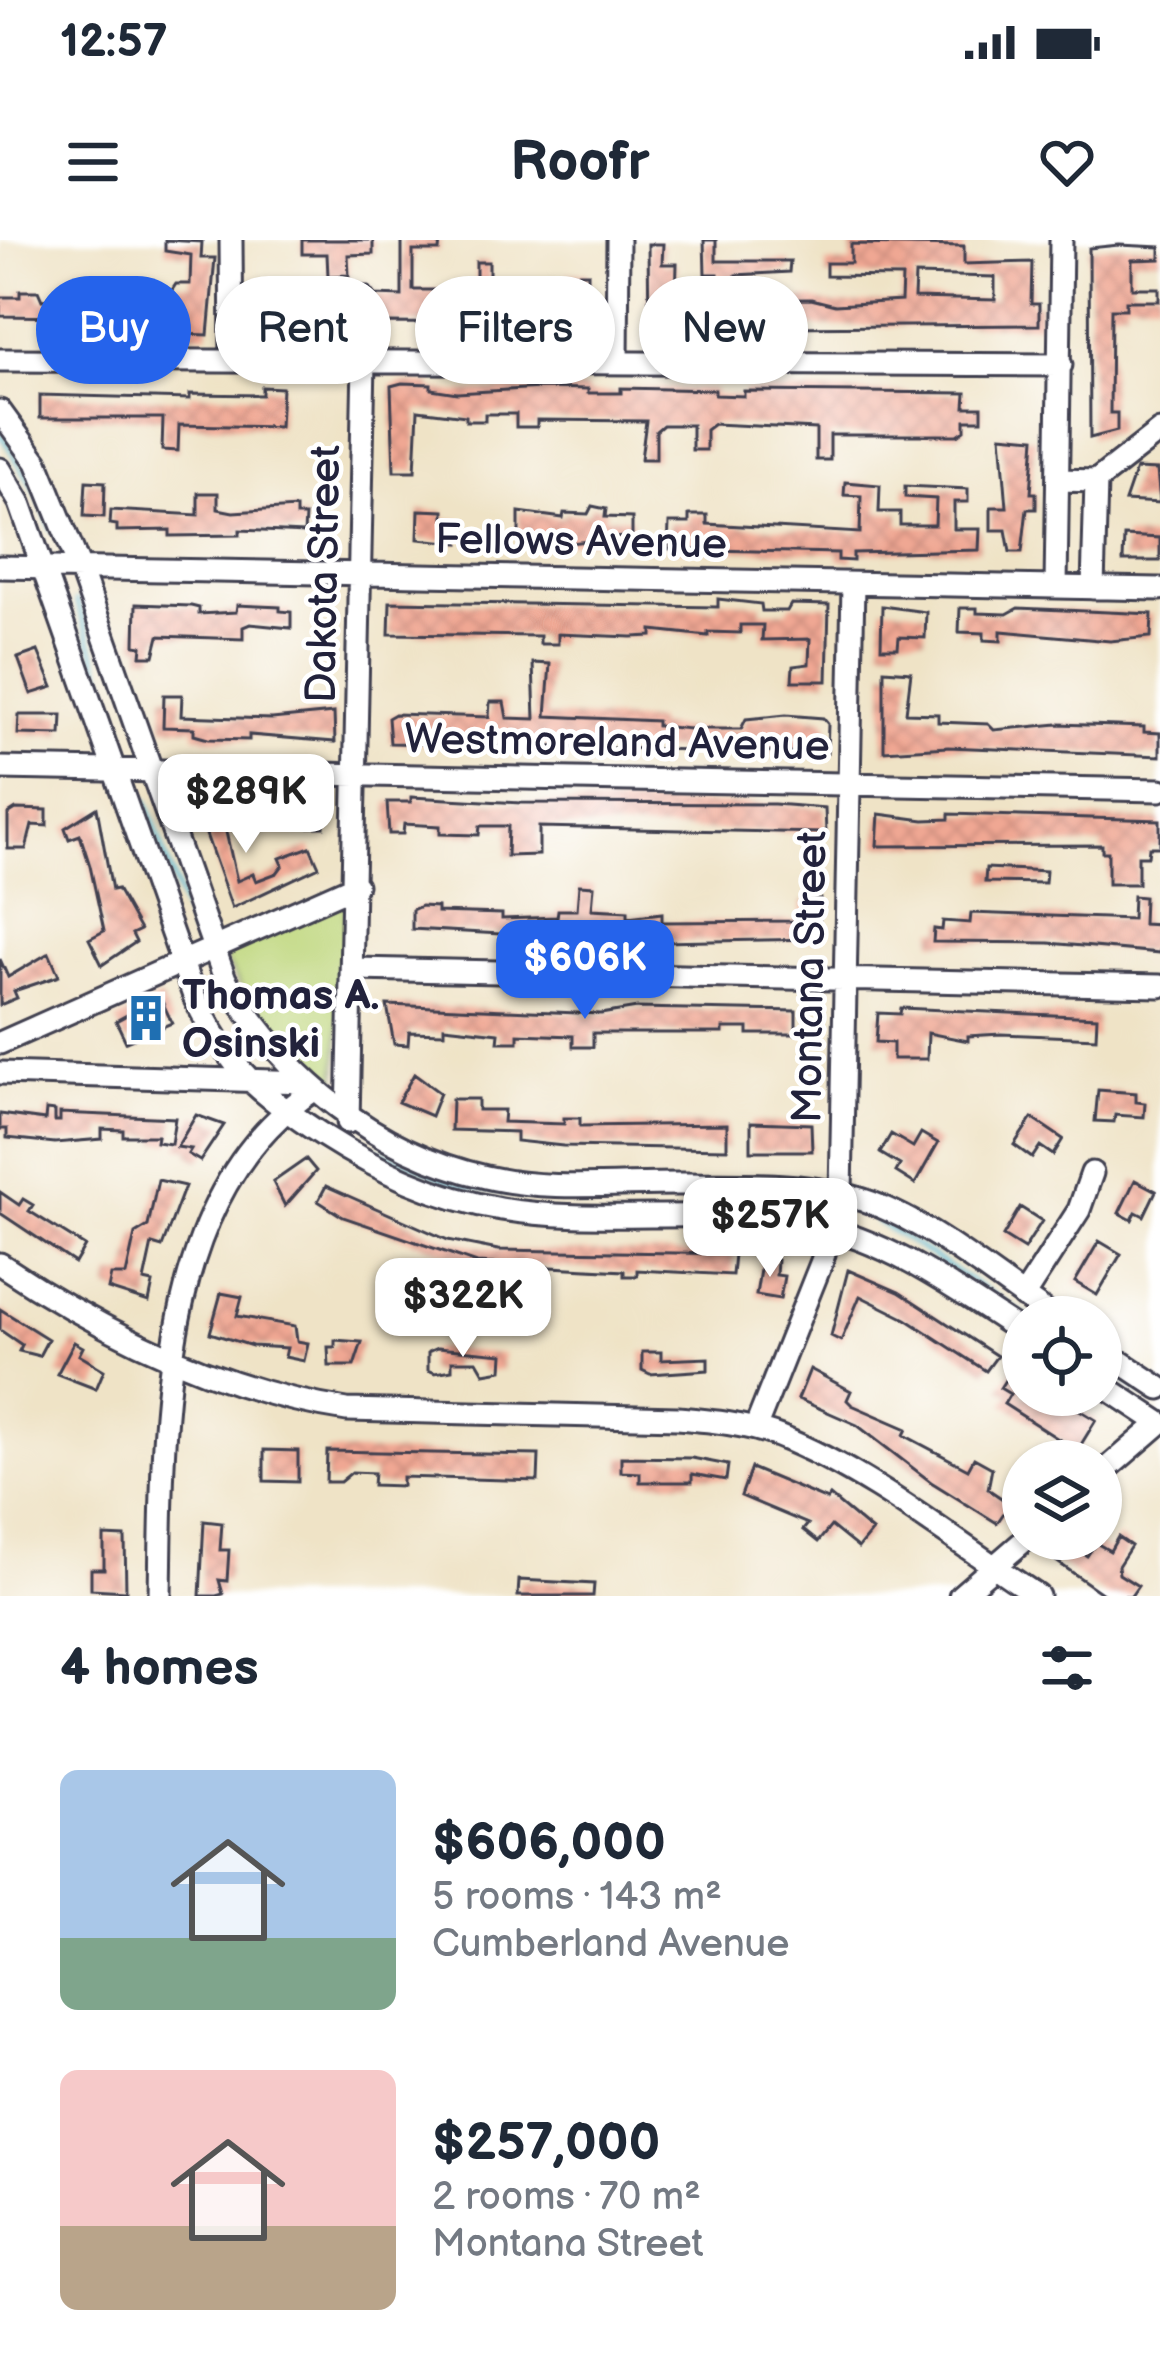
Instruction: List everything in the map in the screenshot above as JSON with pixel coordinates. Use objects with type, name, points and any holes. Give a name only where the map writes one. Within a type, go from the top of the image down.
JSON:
[{"type":"street","points":[[230,240],[231,276]]},
{"type":"street","points":[[617,362],[618,240]]},
{"type":"street","points":[[1056,587],[1061,240]]},
{"type":"street","points":[[0,360],[215,359]]},
{"type":"street","points":[[391,361],[1061,364]]},
{"type":"street","name":"Dakota Street","points":[[342,1147],[350,1117],[355,969],[364,384]]},
{"type":"street","points":[[0,411],[37,462],[81,571],[211,948],[250,1022],[310,1086],[350,1117],[424,1157],[487,1177],[766,1185],[841,1193],[903,1218],[1021,1296]]},
{"type":"street","points":[[1060,480],[1096,481],[1160,430]]},
{"type":"street","points":[[0,469],[20,503],[181,961],[219,1048],[249,1082],[342,1147],[411,1185],[502,1209],[719,1216],[832,1230],[909,1261],[1002,1320]]},
{"type":"street","points":[[1094,588],[1096,481]]},
{"type":"street","name":"Fellows Avenue","points":[[0,567],[1160,589]]},
{"type":"street","name":"Montana Street","points":[[755,1429],[832,1230],[841,1193],[853,584]]},
{"type":"street","name":"Westmoreland Avenue","points":[[0,768],[1160,790]]},
{"type":"street","points":[[0,1043],[356,885]]},
{"type":"street","points":[[355,969],[1160,986]]},
{"type":"street","points":[[0,1073],[310,1086]]},
{"type":"street","points":[[160,1596],[173,1360],[182,1304],[206,1229],[235,1170],[263,1128],[310,1086]]},
{"type":"street","points":[[1024,1296],[1079,1210],[1092,1173]]},
{"type":"street","points":[[0,1264],[98,1323],[173,1360],[297,1402],[347,1410],[678,1418],[755,1429],[862,1482],[1038,1596]]},
{"type":"street","points":[[1122,1362],[1160,1388]]},
{"type":"street","points":[[1122,1398],[1160,1423],[1122,1456]]},
{"type":"street","points":[[960,1596],[1002,1559]]},
{"type":"green space","points":[[340,903],[346,906],[336,1085],[299,1067],[284,1052],[245,995],[225,959],[225,949]]},
{"type":"building","points":[[165,240],[202,242],[201,258],[215,258],[208,335],[191,334],[191,255],[165,251]]},
{"type":"building","points":[[302,240],[373,240],[373,254],[348,255],[349,275],[328,276],[327,254],[302,254]]},
{"type":"building","points":[[402,240],[440,240],[439,251],[413,251],[415,323],[391,323],[391,296],[402,296]]},
{"type":"building","points":[[704,240],[716,240],[716,261],[790,261],[789,272],[705,274]]},
{"type":"building","points":[[648,244],[663,244],[662,264],[677,264],[677,276],[648,276]]},
{"type":"building","points":[[851,244],[964,246],[964,264],[1032,262],[1031,304],[1039,304],[1039,325],[808,327],[808,299],[835,305],[901,301],[902,277],[826,276],[826,263],[851,263]],"holes":[[[915,275],[995,277],[995,300],[914,298]]]},
{"type":"building","points":[[1160,247],[1160,259],[1132,260],[1132,288],[1159,288],[1159,301],[1126,301],[1126,309],[1111,309],[1110,413],[1117,413],[1117,431],[1090,438],[1089,248]]},
{"type":"building","points":[[476,262],[489,262],[489,276],[476,276]]},
{"type":"building","points":[[20,291],[36,291],[36,316],[0,316],[0,297],[20,297]]},
{"type":"building","points":[[431,384],[431,389],[457,393],[541,388],[621,393],[621,388],[715,390],[715,395],[744,396],[744,391],[966,393],[965,407],[982,407],[982,420],[965,420],[965,430],[958,435],[830,435],[830,460],[816,460],[816,429],[714,424],[706,430],[706,450],[692,450],[692,425],[663,425],[656,431],[656,459],[641,459],[646,421],[537,420],[537,427],[516,427],[516,414],[485,414],[485,421],[466,421],[466,416],[418,410],[415,471],[394,471],[391,386]]},
{"type":"building","points":[[262,387],[282,388],[280,427],[179,425],[178,451],[162,450],[163,418],[40,418],[40,395],[190,399],[190,394],[262,395]]},
{"type":"building","points":[[1001,435],[1035,438],[1031,493],[1036,493],[1036,509],[1027,509],[1022,552],[1010,552],[1006,530],[991,530],[991,507],[1007,507]]},
{"type":"building","points":[[1136,469],[1157,470],[1160,503],[1125,501]]},
{"type":"building","points":[[86,481],[105,482],[104,517],[84,516]]},
{"type":"building","points":[[845,482],[880,485],[879,512],[900,512],[900,525],[935,525],[936,499],[905,497],[905,486],[968,489],[968,502],[954,502],[954,529],[980,529],[979,550],[853,553],[853,561],[838,560],[838,553],[668,549],[669,523],[689,523],[689,515],[707,515],[707,524],[860,533],[861,496],[844,495]]},
{"type":"building","points":[[198,493],[218,493],[218,509],[233,512],[296,508],[296,516],[305,516],[304,533],[240,530],[240,535],[170,536],[170,530],[117,531],[117,525],[110,524],[111,510],[198,515]]},
{"type":"building","points":[[592,506],[606,509],[605,517],[632,518],[632,536],[553,545],[524,545],[519,540],[519,512],[563,518],[564,513],[588,514]]},
{"type":"building","points":[[419,510],[444,511],[444,519],[460,520],[459,543],[418,539]]},
{"type":"building","points":[[1124,536],[1160,538],[1160,561],[1123,561]]},
{"type":"building","points":[[718,599],[761,604],[762,611],[787,611],[791,604],[829,605],[827,681],[792,681],[793,666],[809,664],[810,639],[762,640],[763,625],[740,625],[740,633],[708,632],[708,636],[652,630],[652,636],[632,637],[558,634],[558,644],[540,644],[540,636],[389,634],[390,602],[718,607]]},
{"type":"building","points":[[136,604],[191,606],[199,608],[199,614],[236,612],[237,605],[280,607],[280,611],[291,612],[291,628],[250,624],[243,627],[243,639],[159,636],[154,656],[141,656],[142,646],[135,645]]},
{"type":"building","points":[[882,606],[926,612],[925,638],[899,637],[898,648],[881,648]]},
{"type":"building","points":[[960,608],[1007,614],[1018,608],[1152,614],[1151,637],[1110,641],[1001,631],[1001,641],[984,640],[984,633],[959,632]]},
{"type":"building","points":[[38,651],[53,687],[31,694],[18,658]]},
{"type":"building","points":[[533,663],[550,664],[546,716],[657,721],[657,726],[690,729],[741,729],[746,719],[786,715],[823,718],[828,724],[827,753],[390,743],[388,718],[395,714],[489,717],[490,702],[504,702],[507,718],[535,719]]},
{"type":"building","points":[[884,670],[911,672],[906,713],[938,714],[938,722],[988,724],[994,730],[1058,724],[1144,727],[1144,732],[1160,733],[1160,756],[948,747],[884,751]]},
{"type":"building","points":[[164,695],[182,695],[181,716],[272,719],[334,713],[335,742],[249,735],[249,740],[208,739],[194,735],[194,728],[163,727]]},
{"type":"building","points":[[19,715],[62,715],[61,735],[18,734]]},
{"type":"building","points":[[411,797],[825,808],[826,833],[539,827],[539,855],[507,856],[508,826],[480,826],[479,835],[440,834],[440,826],[404,824],[403,834],[389,834],[387,802],[411,802]]},
{"type":"building","points":[[240,800],[244,814],[224,823],[237,881],[253,874],[256,881],[277,873],[283,865],[280,858],[310,847],[319,867],[232,908],[196,806]]},
{"type":"building","points":[[325,804],[324,827],[280,827],[281,811]]},
{"type":"building","points":[[97,808],[112,890],[117,889],[140,930],[132,934],[136,942],[102,965],[89,939],[104,931],[90,866],[80,835],[69,839],[65,828]]},
{"type":"building","points":[[16,809],[47,810],[47,826],[32,825],[26,849],[8,849],[8,814]]},
{"type":"building","points":[[879,814],[924,820],[949,819],[949,814],[1160,820],[1160,847],[1149,847],[1148,856],[1138,856],[1138,884],[1108,884],[1108,852],[1102,852],[1102,845],[877,846]]},
{"type":"building","points":[[986,868],[1046,871],[1045,883],[985,882]]},
{"type":"building","points":[[579,885],[594,886],[592,909],[628,911],[628,917],[662,913],[662,922],[801,921],[801,902],[820,899],[819,939],[660,942],[616,933],[573,932],[573,938],[412,929],[412,910],[421,906],[437,907],[437,912],[502,914],[502,919],[557,917],[558,910],[577,910]]},
{"type":"building","points":[[1133,896],[1144,897],[1143,924],[1160,925],[1160,953],[1049,943],[933,942],[934,929],[942,930],[943,921],[970,923],[971,913],[1132,919]]},
{"type":"building","points":[[49,953],[59,976],[14,991],[17,998],[0,1005],[0,959],[8,977]]},
{"type":"building","name":"Thomas A. Osinski","points":[[160,997],[172,1023],[126,1042],[116,1021]]},
{"type":"building","points":[[387,1005],[601,1014],[637,1008],[796,1011],[796,1034],[748,1034],[748,1028],[723,1028],[723,1033],[593,1033],[593,1047],[573,1047],[573,1036],[518,1034],[518,1042],[498,1042],[499,1033],[444,1027],[444,1033],[409,1032],[408,1045],[394,1044]]},
{"type":"building","points":[[901,1008],[1097,1017],[1096,1038],[1001,1034],[968,1036],[968,1041],[928,1033],[927,1059],[893,1059],[893,1043],[876,1042],[878,1013],[900,1014]]},
{"type":"building","points":[[414,1074],[440,1093],[431,1116],[398,1102]]},
{"type":"building","points":[[1098,1090],[1136,1093],[1136,1102],[1145,1103],[1144,1117],[1115,1115],[1114,1122],[1095,1121]]},
{"type":"building","points":[[452,1099],[478,1099],[478,1110],[504,1110],[503,1122],[564,1124],[564,1118],[580,1118],[580,1126],[727,1124],[727,1149],[563,1146],[516,1141],[516,1132],[451,1130]]},
{"type":"building","points":[[46,1110],[55,1111],[55,1121],[60,1121],[60,1113],[175,1118],[171,1144],[156,1142],[157,1136],[123,1136],[123,1130],[102,1129],[102,1139],[55,1143],[7,1138],[7,1129],[0,1129],[0,1114],[45,1120]]},
{"type":"building","points":[[196,1115],[224,1125],[200,1161],[188,1154],[191,1149],[177,1147]]},
{"type":"building","points":[[1032,1118],[1063,1139],[1053,1155],[1040,1146],[1032,1158],[1014,1145]]},
{"type":"building","points":[[751,1122],[811,1124],[812,1151],[751,1151]]},
{"type":"building","points":[[921,1133],[938,1143],[915,1184],[896,1172],[900,1165],[880,1153],[891,1134],[913,1147]]},
{"type":"building","points":[[306,1159],[316,1171],[285,1206],[273,1182]]},
{"type":"building","points":[[158,1180],[185,1186],[162,1247],[152,1244],[144,1281],[153,1283],[149,1302],[108,1289],[111,1275],[126,1275],[135,1234],[148,1226]]},
{"type":"building","points":[[1135,1180],[1156,1191],[1144,1216],[1136,1212],[1132,1220],[1119,1213]]},
{"type":"building","points":[[326,1186],[448,1240],[498,1250],[734,1254],[732,1275],[637,1270],[637,1276],[624,1276],[624,1271],[477,1263],[343,1217],[318,1201]]},
{"type":"building","points":[[0,1192],[19,1205],[23,1199],[33,1205],[29,1211],[85,1246],[75,1263],[0,1213]]},
{"type":"building","points":[[1020,1207],[1042,1221],[1024,1249],[1003,1236]]},
{"type":"building","points":[[1099,1241],[1121,1254],[1097,1295],[1075,1282]]},
{"type":"building","points":[[762,1257],[777,1260],[776,1275],[784,1276],[780,1299],[756,1295]]},
{"type":"building","points":[[848,1270],[899,1292],[997,1356],[986,1371],[906,1319],[860,1296],[841,1341],[831,1336]]},
{"type":"building","points":[[221,1293],[242,1297],[237,1316],[295,1326],[297,1341],[308,1343],[304,1361],[285,1357],[287,1348],[252,1346],[210,1333]]},
{"type":"building","points":[[0,1309],[48,1339],[39,1356],[19,1351],[22,1345],[0,1330]]},
{"type":"building","points":[[335,1340],[362,1342],[354,1366],[329,1366],[328,1347],[335,1347]]},
{"type":"building","points":[[74,1342],[83,1347],[79,1355],[104,1370],[96,1389],[57,1374]]},
{"type":"building","points":[[437,1348],[503,1354],[502,1370],[484,1373],[477,1361],[452,1361],[452,1370],[435,1373],[428,1370],[428,1352]]},
{"type":"building","points":[[642,1352],[661,1352],[661,1360],[708,1358],[708,1370],[650,1374],[642,1370]]},
{"type":"building","points":[[810,1369],[851,1391],[847,1400],[852,1405],[907,1429],[904,1435],[968,1469],[974,1458],[992,1468],[988,1489],[1002,1499],[1002,1516],[997,1523],[931,1482],[857,1425],[798,1399]]},
{"type":"building","points":[[1023,1416],[1089,1416],[1096,1420],[1084,1440],[1060,1440]]},
{"type":"building","points":[[264,1450],[298,1451],[298,1482],[264,1481]]},
{"type":"building","points":[[327,1451],[539,1455],[538,1481],[402,1477],[402,1486],[373,1485],[374,1473],[352,1472],[340,1482],[326,1482]]},
{"type":"building","points":[[621,1457],[692,1458],[728,1465],[726,1480],[692,1474],[692,1482],[640,1482],[640,1473],[621,1472]]},
{"type":"building","points":[[751,1468],[827,1500],[830,1496],[872,1531],[858,1548],[831,1526],[818,1542],[803,1530],[808,1524],[741,1496]]},
{"type":"building","points":[[204,1521],[222,1523],[220,1550],[229,1550],[227,1581],[219,1580],[223,1594],[216,1596],[200,1596]]},
{"type":"building","points":[[104,1536],[125,1537],[126,1591],[91,1589],[91,1569],[104,1569]]},
{"type":"building","points":[[1122,1540],[1131,1546],[1122,1560]]},
{"type":"building","points":[[1122,1560],[1119,1574],[1138,1586],[1131,1596],[1106,1596],[1056,1561]]},
{"type":"building","points":[[519,1580],[594,1584],[593,1596],[518,1596]]},
{"type":"waterway","points":[[0,433],[37,492],[52,530]]},
{"type":"waterway","points":[[76,601],[123,734]]},
{"type":"waterway","points":[[146,800],[193,936]]},
{"type":"waterway","points":[[376,1148],[457,1185],[514,1194],[802,1201]]},
{"type":"waterway","points":[[877,1221],[1002,1300]]},
{"type":"waterway","points":[[1122,1380],[1142,1393]]},
{"type":"place","name":"Thomas A. Osinski","points":[[146,1018]]}]
